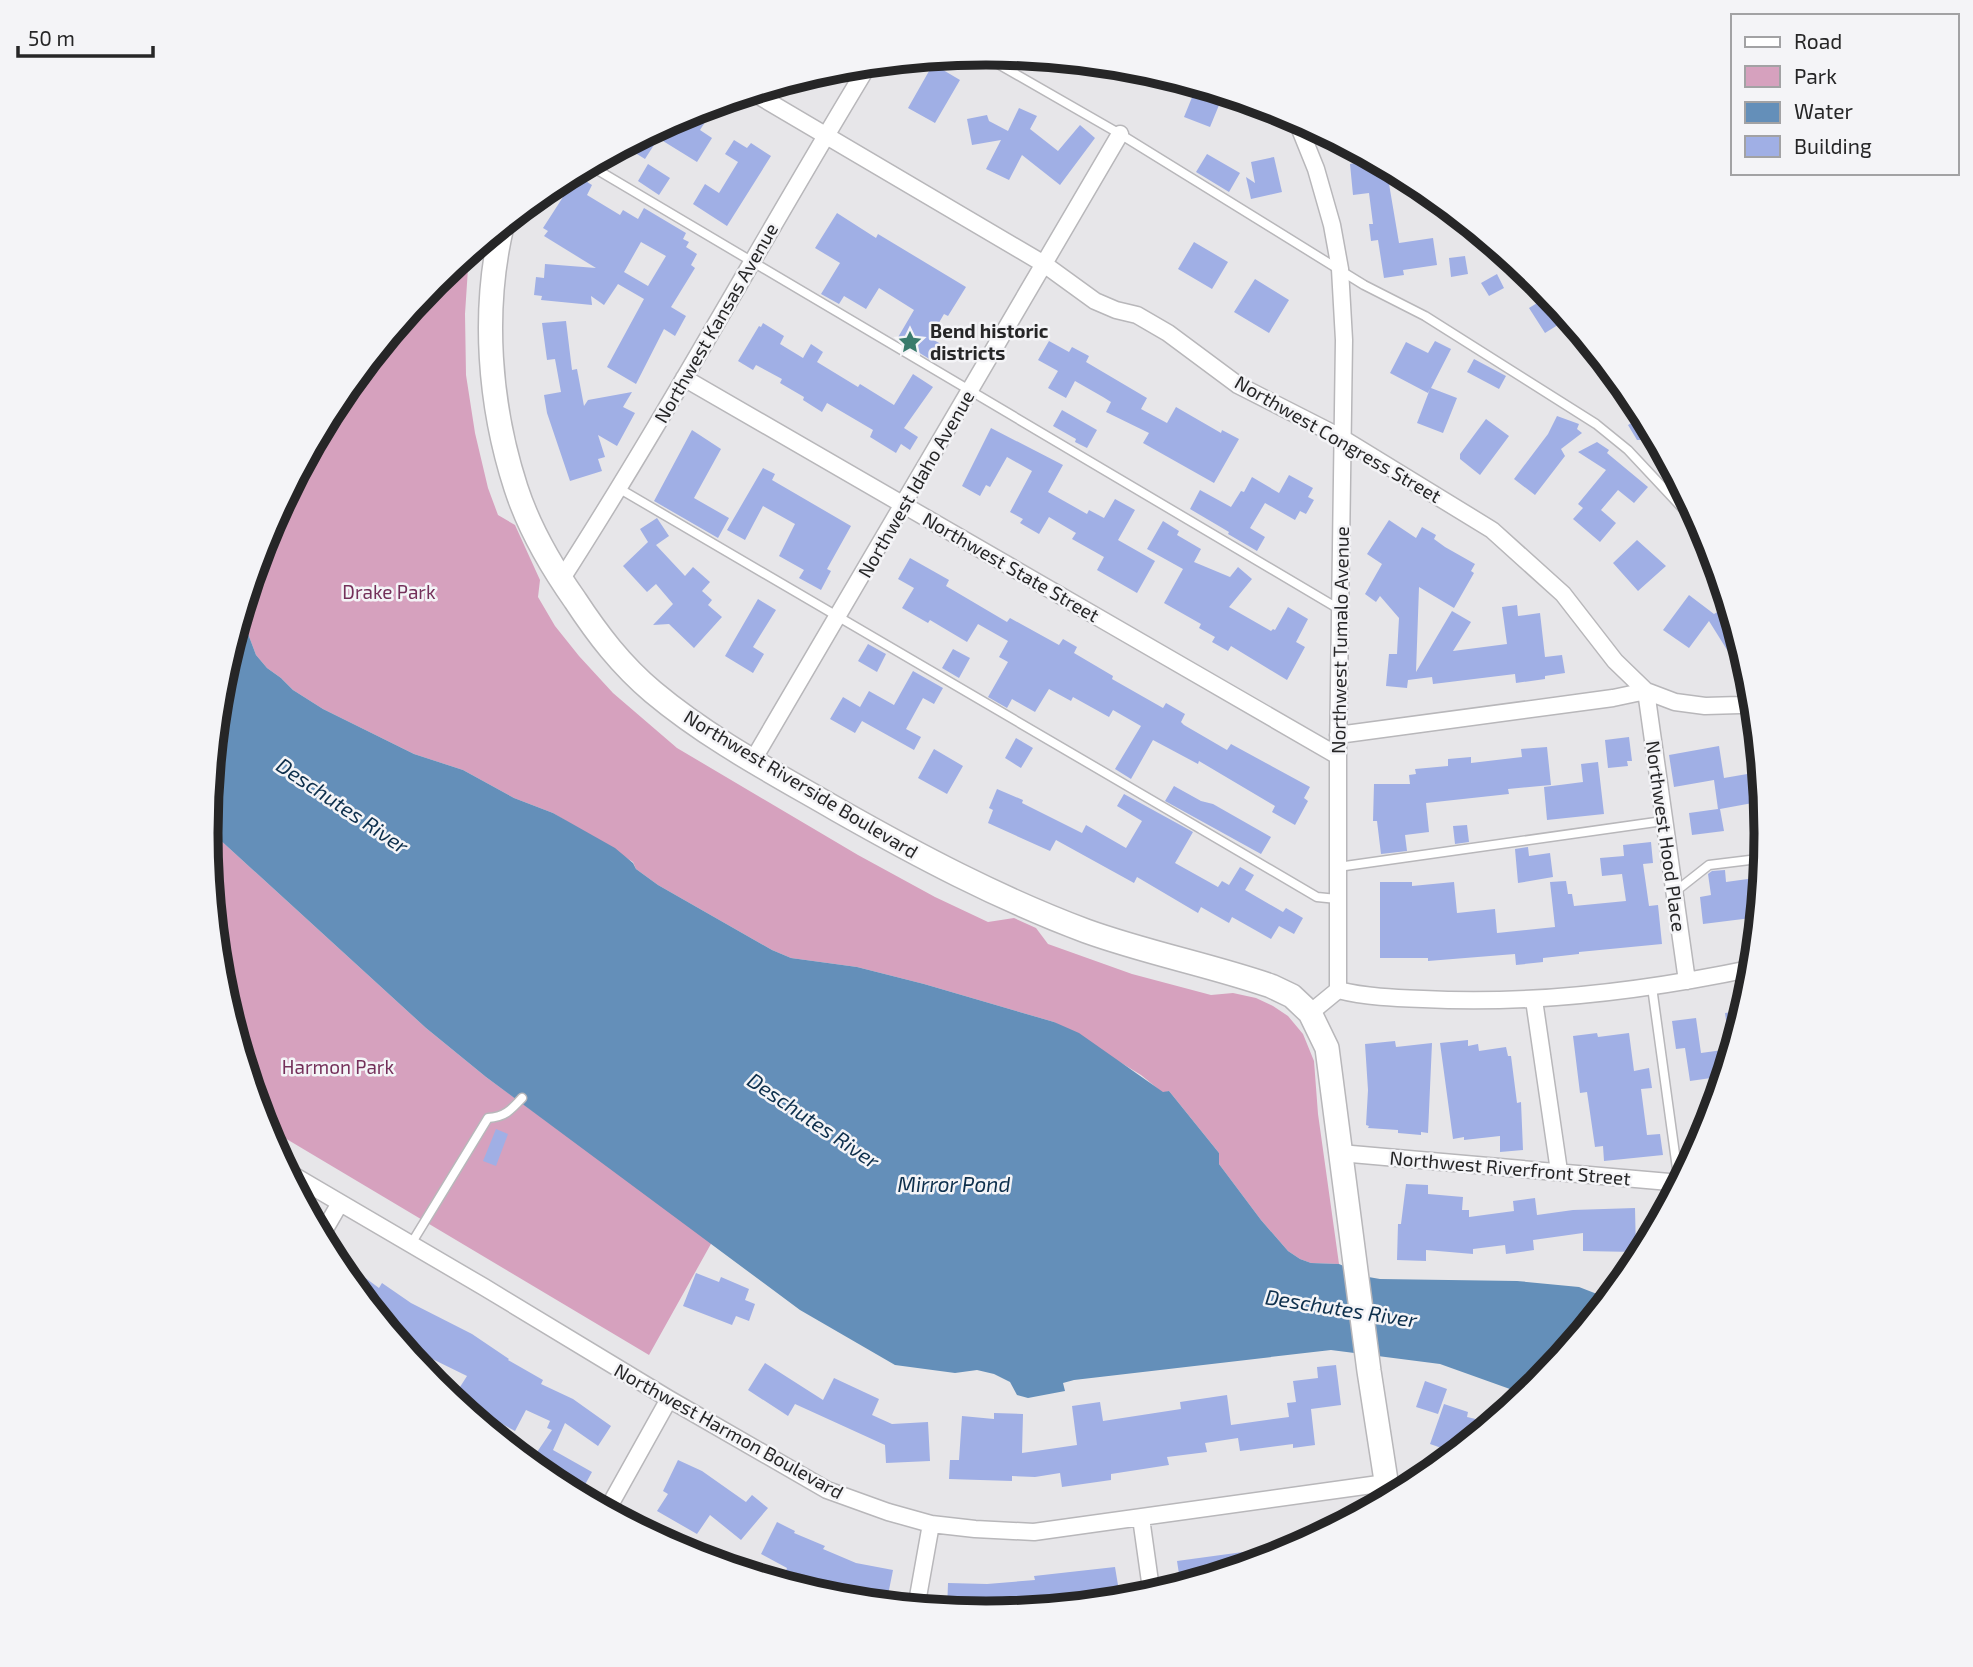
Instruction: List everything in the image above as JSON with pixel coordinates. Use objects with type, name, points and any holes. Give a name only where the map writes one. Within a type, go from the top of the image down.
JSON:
[{"type":"street","name":"Northwest Kansas Avenue","points":[[561,580],[620,489],[750,262],[862,75]]},
{"type":"street","name":"Northwest Congress Street","points":[[763,99],[1044,264],[1095,301],[1115,310],[1137,315],[1168,333],[1238,385],[1342,438],[1492,530],[1563,594],[1615,661],[1646,691],[1675,702],[1705,706],[1744,704]]},
{"type":"street","name":"Northwest Tumalo Avenue","points":[[1301,132],[1316,169],[1332,225],[1340,269],[1344,340],[1338,756],[1338,990]]},
{"type":"street","name":"Northwest Idaho Avenue","points":[[753,760],[1120,134]]},
{"type":"street","name":"Northwest Riverside Boulevard","points":[[498,241],[491,303],[491,350],[495,396],[516,490],[539,542],[604,644],[652,691],[701,729],[953,874],[1021,906],[1135,947],[1271,986],[1292,996],[1310,1013]]},
{"type":"street","name":"Northwest State Street","points":[[684,378],[1338,756]]},
{"type":"street","points":[[1339,735],[1613,698],[1646,691]]},
{"type":"street","name":"Northwest Hood Place","points":[[1646,691],[1687,981]]},
{"type":"street","points":[[1387,1490],[1327,1048],[1310,1013],[1338,990],[1366,996],[1534,1000],[1652,987],[1742,970]]},
{"type":"street","points":[[1534,1000],[1559,1171]]},
{"type":"street","name":"Northwest Riverfront Street","points":[[1340,1153],[1672,1182]]},
{"type":"street","name":"Northwest Harmon Boulevard","points":[[300,1179],[827,1490],[888,1512],[931,1524],[1034,1532],[1382,1493]]},
{"type":"street","points":[[327,1227],[340,1203]]},
{"type":"street","points":[[611,1504],[669,1399]]},
{"type":"street","points":[[1141,1518],[1150,1584]]},
{"type":"street","points":[[918,1599],[931,1524]]},
{"type":"lane","points":[[1000,65],[1120,134],[1364,285],[1425,316],[1596,424],[1628,450],[1683,509]]},
{"type":"lane","points":[[598,170],[1340,609]]},
{"type":"lane","points":[[620,489],[1317,897],[1338,899]]},
{"type":"lane","points":[[1338,867],[1663,821]]},
{"type":"lane","points":[[1675,891],[1709,865],[1754,859]]},
{"type":"lane","points":[[1652,987],[1678,1169]]},
{"type":"lane","points":[[411,1244],[488,1118],[501,1117],[522,1098]]},
{"type":"green space","name":"Drake Park","points":[[468,267],[465,314],[466,375],[475,433],[488,488],[498,515],[515,525],[540,580],[538,597],[555,626],[579,656],[613,693],[677,748],[858,855],[935,897],[988,922],[1014,918],[1036,928],[1048,944],[1132,974],[1211,995],[1233,993],[1256,998],[1288,1016],[1303,1034],[1314,1061],[1318,1114],[1339,1264],[1311,1263],[1288,1251],[1219,1164],[1219,1153],[1169,1091],[1163,1093],[1141,1075],[1054,1022],[924,984],[857,967],[791,958],[772,950],[658,885],[636,869],[633,862],[553,813],[514,798],[463,770],[414,754],[323,709],[293,690],[267,668],[256,655],[247,631],[276,539],[297,493],[347,406],[409,327]]},
{"type":"green space","name":"Harmon Park","points":[[218,838],[426,1028],[486,1077],[712,1242],[649,1355],[279,1135],[244,1032],[233,983],[224,934]]},
{"type":"water","name":"Mirror Pond","points":[[246,629],[256,655],[267,668],[293,690],[323,709],[414,754],[463,770],[514,798],[553,813],[615,848],[633,863],[636,869],[658,885],[772,950],[791,958],[857,967],[924,984],[1054,1022],[1079,1033],[1163,1092],[1169,1091],[1219,1153],[1219,1164],[1261,1220],[1288,1251],[1300,1259],[1311,1263],[1339,1264],[1346,1267],[1351,1274],[1380,1279],[1517,1281],[1579,1287],[1600,1295],[1564,1340],[1515,1391],[1440,1364],[1331,1350],[1074,1380],[1063,1383],[1065,1391],[1028,1398],[1017,1395],[1010,1382],[994,1374],[977,1370],[955,1373],[895,1365],[800,1310],[486,1077],[426,1028],[218,838],[219,783],[224,733]]},
{"type":"building","points":[[932,66],[936,66],[960,80],[935,123],[908,108]]},
{"type":"building","points":[[1194,94],[1220,102],[1210,127],[1184,117]]},
{"type":"building","points":[[1019,108],[1037,116],[1030,129],[1058,151],[1080,125],[1095,138],[1060,185],[1022,155],[1009,180],[986,169],[1001,140],[972,145],[967,119],[987,115],[989,121],[1008,131]]},
{"type":"building","points":[[708,117],[700,130],[712,138],[697,162],[663,141],[667,134]]},
{"type":"building","points":[[658,138],[645,159],[633,151]]},
{"type":"building","points":[[734,140],[747,148],[751,143],[771,156],[727,226],[693,204],[705,184],[719,193],[738,162],[725,154]]},
{"type":"building","points":[[1207,154],[1240,173],[1229,192],[1196,172]]},
{"type":"building","points":[[1274,157],[1282,192],[1251,199],[1246,177],[1255,183],[1251,162]]},
{"type":"building","points":[[1360,162],[1388,178],[1399,243],[1433,238],[1437,265],[1403,270],[1404,275],[1384,278],[1378,240],[1371,241],[1369,224],[1373,224],[1369,193],[1353,195],[1350,164]]},
{"type":"building","points":[[648,164],[670,178],[659,195],[638,181]]},
{"type":"building","points":[[583,179],[592,185],[587,195],[620,215],[623,210],[638,219],[644,208],[686,233],[683,239],[689,242],[686,247],[697,254],[691,265],[695,268],[671,307],[686,316],[675,336],[664,329],[636,384],[607,367],[644,299],[618,284],[604,305],[591,296],[592,305],[541,300],[542,296],[534,295],[536,277],[544,278],[545,264],[596,268],[544,236],[548,231],[543,228],[563,197],[559,194]],"holes":[[[641,242],[666,256],[648,286],[624,272]]]},
{"type":"building","points":[[837,213],[876,238],[878,234],[966,287],[948,316],[944,314],[930,338],[941,344],[931,360],[897,339],[914,310],[879,288],[866,309],[844,296],[839,304],[821,294],[840,263],[815,248]]},
{"type":"building","points":[[1194,242],[1228,262],[1212,289],[1178,269]]},
{"type":"building","points":[[1465,256],[1468,274],[1451,277],[1449,258]]},
{"type":"building","points":[[1497,274],[1504,288],[1489,296],[1481,283]]},
{"type":"building","points":[[1255,279],[1289,300],[1269,333],[1234,312]]},
{"type":"building","points":[[1540,301],[1561,323],[1545,333],[1529,308]]},
{"type":"building","points":[[566,321],[572,370],[577,369],[584,406],[588,400],[632,392],[623,407],[635,413],[617,446],[598,435],[605,457],[598,459],[602,471],[570,481],[547,413],[544,395],[561,392],[555,359],[547,360],[542,323]]},
{"type":"building","points":[[763,323],[784,336],[780,344],[803,358],[811,344],[823,352],[817,362],[894,405],[913,374],[933,387],[904,428],[918,437],[910,450],[901,444],[896,453],[870,437],[873,430],[827,403],[822,412],[803,400],[804,397],[780,383],[782,379],[756,365],[753,370],[738,361]]},
{"type":"building","points":[[1049,341],[1069,352],[1072,347],[1089,356],[1086,362],[1147,398],[1141,409],[1167,423],[1176,407],[1221,433],[1222,430],[1239,439],[1214,483],[1143,443],[1149,433],[1106,412],[1111,402],[1103,397],[1075,381],[1066,398],[1048,388],[1058,371],[1038,360]]},
{"type":"building","points":[[1435,341],[1451,349],[1431,388],[1457,398],[1443,433],[1417,423],[1430,389],[1428,393],[1390,373],[1406,342],[1428,353]]},
{"type":"building","points":[[1474,359],[1506,376],[1499,389],[1467,372]]},
{"type":"building","points":[[1608,382],[1622,401],[1619,403],[1605,385]]},
{"type":"building","points":[[1062,410],[1097,430],[1087,448],[1053,426]]},
{"type":"building","points":[[1557,416],[1579,424],[1577,429],[1582,433],[1561,449],[1565,456],[1535,495],[1514,479],[1548,434]]},
{"type":"building","points":[[1486,419],[1509,436],[1480,475],[1460,459],[1460,454]]},
{"type":"building","points":[[1635,421],[1646,438],[1637,440],[1628,425]]},
{"type":"building","points":[[991,428],[1063,465],[1048,492],[1087,514],[1089,510],[1104,518],[1115,499],[1135,510],[1118,540],[1155,561],[1137,593],[1097,570],[1104,557],[1072,539],[1076,533],[1049,517],[1039,534],[1020,523],[1023,519],[1010,512],[1032,471],[1007,457],[990,487],[986,485],[980,496],[962,486]]},
{"type":"building","points":[[692,430],[721,449],[694,498],[729,518],[718,538],[654,501]]},
{"type":"building","points":[[1597,442],[1648,487],[1634,503],[1618,490],[1601,510],[1616,523],[1600,542],[1573,519],[1583,508],[1578,504],[1606,470],[1578,452]]},
{"type":"building","points":[[763,468],[775,474],[772,480],[851,526],[827,569],[831,571],[821,590],[799,578],[804,570],[779,556],[795,524],[763,506],[745,540],[727,530]]},
{"type":"building","points":[[1289,475],[1313,488],[1308,497],[1314,500],[1306,514],[1300,511],[1295,520],[1265,503],[1250,528],[1265,537],[1257,551],[1190,509],[1200,490],[1231,507],[1252,477],[1279,493]]},
{"type":"building","points":[[657,518],[669,536],[656,545],[685,576],[693,567],[710,582],[702,591],[712,600],[708,605],[722,617],[694,648],[669,624],[653,625],[673,604],[656,584],[647,592],[623,566],[648,542],[640,529]]},
{"type":"building","points":[[1389,520],[1416,538],[1422,527],[1436,535],[1434,539],[1445,547],[1475,564],[1471,571],[1474,573],[1454,608],[1419,587],[1416,672],[1452,611],[1471,622],[1453,651],[1507,644],[1502,607],[1517,605],[1518,616],[1540,613],[1545,657],[1562,655],[1565,673],[1516,683],[1515,674],[1433,684],[1432,677],[1408,680],[1407,688],[1386,686],[1389,654],[1397,654],[1399,618],[1380,596],[1376,602],[1365,594],[1382,564],[1367,554]]},
{"type":"building","points":[[1163,521],[1179,531],[1177,535],[1201,549],[1194,562],[1230,577],[1238,567],[1252,579],[1229,607],[1271,631],[1275,630],[1288,607],[1308,619],[1296,642],[1305,647],[1287,680],[1231,646],[1228,651],[1212,642],[1215,637],[1199,628],[1201,624],[1164,603],[1183,569],[1147,549]]},
{"type":"building","points":[[1637,540],[1666,566],[1638,591],[1613,563]]},
{"type":"building","points":[[910,558],[949,580],[946,586],[1007,622],[1010,618],[1059,645],[1063,639],[1077,647],[1074,653],[1113,676],[1112,679],[1163,708],[1166,703],[1185,714],[1181,722],[1184,725],[1227,750],[1231,744],[1310,787],[1304,798],[1308,801],[1295,825],[1272,812],[1275,806],[1199,761],[1198,764],[1153,740],[1131,779],[1115,769],[1141,726],[1113,710],[1109,717],[1073,697],[1071,701],[1049,689],[1035,712],[1012,699],[1007,708],[988,697],[1008,662],[999,657],[1008,641],[978,624],[967,642],[930,620],[928,623],[902,608],[914,588],[898,579]]},
{"type":"building","points":[[1689,595],[1714,614],[1721,610],[1735,663],[1709,621],[1689,648],[1663,630]]},
{"type":"building","points":[[758,599],[776,610],[753,647],[764,654],[753,673],[725,656]]},
{"type":"building","points":[[868,644],[886,654],[877,672],[858,661]]},
{"type":"building","points":[[953,649],[970,658],[959,678],[942,668]]},
{"type":"building","points":[[913,671],[943,688],[934,704],[923,698],[906,729],[921,737],[914,750],[862,721],[855,733],[830,719],[843,697],[860,707],[869,691],[894,705]]},
{"type":"building","points":[[1629,737],[1632,761],[1627,761],[1628,766],[1608,768],[1605,740]]},
{"type":"building","points":[[1016,738],[1033,748],[1021,768],[1005,758]]},
{"type":"building","points":[[1719,746],[1724,778],[1753,773],[1754,803],[1720,809],[1724,831],[1692,835],[1689,813],[1718,809],[1714,780],[1674,787],[1669,755]]},
{"type":"building","points":[[1547,747],[1551,785],[1508,789],[1509,794],[1426,803],[1429,832],[1405,835],[1407,851],[1381,854],[1377,821],[1373,821],[1374,784],[1410,784],[1409,775],[1416,774],[1415,769],[1448,766],[1448,759],[1471,757],[1471,763],[1522,757],[1521,749]]},
{"type":"building","points":[[934,749],[963,766],[947,794],[918,778]]},
{"type":"building","points":[[1598,762],[1604,814],[1547,820],[1544,787],[1583,782],[1581,764]]},
{"type":"building","points":[[1174,786],[1201,801],[1213,804],[1271,837],[1261,854],[1165,801]]},
{"type":"building","points":[[997,789],[1023,800],[1022,803],[1082,833],[1086,825],[1126,848],[1142,821],[1117,806],[1124,794],[1193,832],[1175,863],[1218,887],[1222,881],[1229,885],[1240,867],[1254,875],[1245,890],[1283,912],[1286,908],[1303,918],[1294,934],[1279,926],[1271,939],[1232,917],[1229,923],[1201,907],[1198,913],[1137,877],[1134,883],[1056,840],[1050,851],[988,823],[993,810],[989,808]]},
{"type":"building","points":[[1467,825],[1469,842],[1455,844],[1453,826]]},
{"type":"building","points":[[1651,842],[1653,863],[1643,864],[1649,906],[1658,905],[1662,944],[1579,952],[1543,958],[1543,962],[1516,965],[1515,954],[1428,961],[1428,958],[1380,958],[1380,882],[1412,882],[1412,886],[1454,882],[1457,913],[1495,909],[1497,933],[1555,927],[1550,882],[1566,881],[1574,906],[1626,901],[1622,874],[1602,876],[1600,858],[1624,856],[1623,845]]},
{"type":"building","points":[[1528,847],[1529,856],[1550,853],[1553,877],[1518,883],[1515,849]]},
{"type":"building","points":[[1725,870],[1726,882],[1754,878],[1751,918],[1703,924],[1700,897],[1711,895],[1708,874]]},
{"type":"building","points":[[1734,1012],[1728,1035],[1725,1013]]},
{"type":"building","points":[[1696,1018],[1701,1053],[1724,1050],[1715,1077],[1690,1081],[1685,1048],[1676,1049],[1672,1021]]},
{"type":"building","points":[[1597,1033],[1598,1037],[1629,1033],[1634,1071],[1649,1068],[1652,1088],[1641,1089],[1647,1135],[1660,1134],[1663,1155],[1604,1161],[1603,1146],[1595,1147],[1587,1092],[1580,1093],[1573,1036]]},
{"type":"building","points":[[1468,1040],[1468,1046],[1478,1044],[1479,1051],[1506,1047],[1508,1056],[1511,1056],[1517,1103],[1521,1102],[1523,1150],[1500,1152],[1500,1136],[1453,1139],[1440,1043]]},
{"type":"building","points":[[1395,1041],[1396,1047],[1432,1043],[1428,1133],[1398,1133],[1398,1130],[1368,1128],[1366,1125],[1368,1090],[1365,1044]]},
{"type":"building","points":[[496,1129],[508,1134],[496,1166],[483,1161]]},
{"type":"building","points":[[1406,1184],[1428,1185],[1428,1194],[1463,1197],[1462,1210],[1469,1210],[1469,1217],[1514,1211],[1513,1201],[1535,1198],[1537,1215],[1573,1210],[1635,1208],[1636,1245],[1631,1252],[1583,1251],[1583,1233],[1533,1240],[1534,1250],[1506,1254],[1505,1245],[1473,1249],[1473,1254],[1426,1250],[1426,1261],[1397,1260],[1398,1224],[1401,1224]]},
{"type":"building","points":[[353,1269],[379,1288],[382,1283],[411,1303],[472,1334],[508,1360],[543,1380],[541,1384],[573,1399],[611,1426],[598,1446],[565,1423],[553,1450],[592,1472],[583,1488],[535,1455],[552,1430],[547,1428],[550,1421],[526,1410],[515,1431],[482,1413],[458,1391],[467,1376],[422,1354]]},
{"type":"building","points":[[696,1273],[719,1282],[721,1277],[749,1289],[745,1300],[755,1304],[749,1321],[736,1316],[732,1325],[683,1306]]},
{"type":"building","points":[[765,1363],[823,1400],[834,1378],[879,1399],[872,1415],[892,1424],[928,1422],[930,1461],[886,1463],[885,1445],[795,1404],[788,1416],[748,1390]]},
{"type":"building","points":[[1336,1365],[1341,1405],[1311,1409],[1315,1445],[1293,1448],[1293,1444],[1240,1451],[1238,1438],[1205,1443],[1207,1452],[1167,1457],[1169,1465],[1111,1474],[1111,1480],[1062,1487],[1060,1473],[1035,1477],[1012,1476],[1012,1481],[949,1479],[950,1460],[959,1460],[962,1416],[994,1419],[994,1413],[1023,1414],[1022,1453],[1077,1445],[1072,1406],[1100,1402],[1103,1421],[1181,1409],[1180,1402],[1227,1395],[1231,1425],[1289,1417],[1287,1403],[1296,1402],[1293,1381],[1318,1378],[1317,1367]]},
{"type":"building","points":[[1425,1381],[1447,1389],[1438,1414],[1416,1407]]},
{"type":"building","points":[[1444,1404],[1468,1412],[1467,1417],[1482,1420],[1446,1449],[1430,1444]]},
{"type":"building","points":[[678,1460],[702,1471],[746,1502],[752,1495],[768,1508],[741,1540],[710,1515],[697,1534],[657,1511],[668,1494],[663,1491]]},
{"type":"building","points":[[777,1522],[795,1531],[794,1533],[825,1546],[823,1549],[856,1563],[893,1570],[888,1596],[784,1575],[787,1568],[761,1554]]},
{"type":"building","points":[[1285,1542],[1234,1561],[1179,1577],[1177,1561],[1265,1549],[1265,1545]]},
{"type":"building","points":[[1115,1567],[1119,1590],[1037,1601],[947,1601],[948,1583],[987,1584],[1035,1580],[1034,1576]]},
{"type":"place","name":"Bend historic districts","points":[[910,342]]},
{"type":"water label","name":"Deschutes River","points":[[342,806]]},
{"type":"water label","name":"Deschutes River","points":[[813,1121]]},
{"type":"water label","name":"Deschutes River","points":[[1341,1309]]}]
